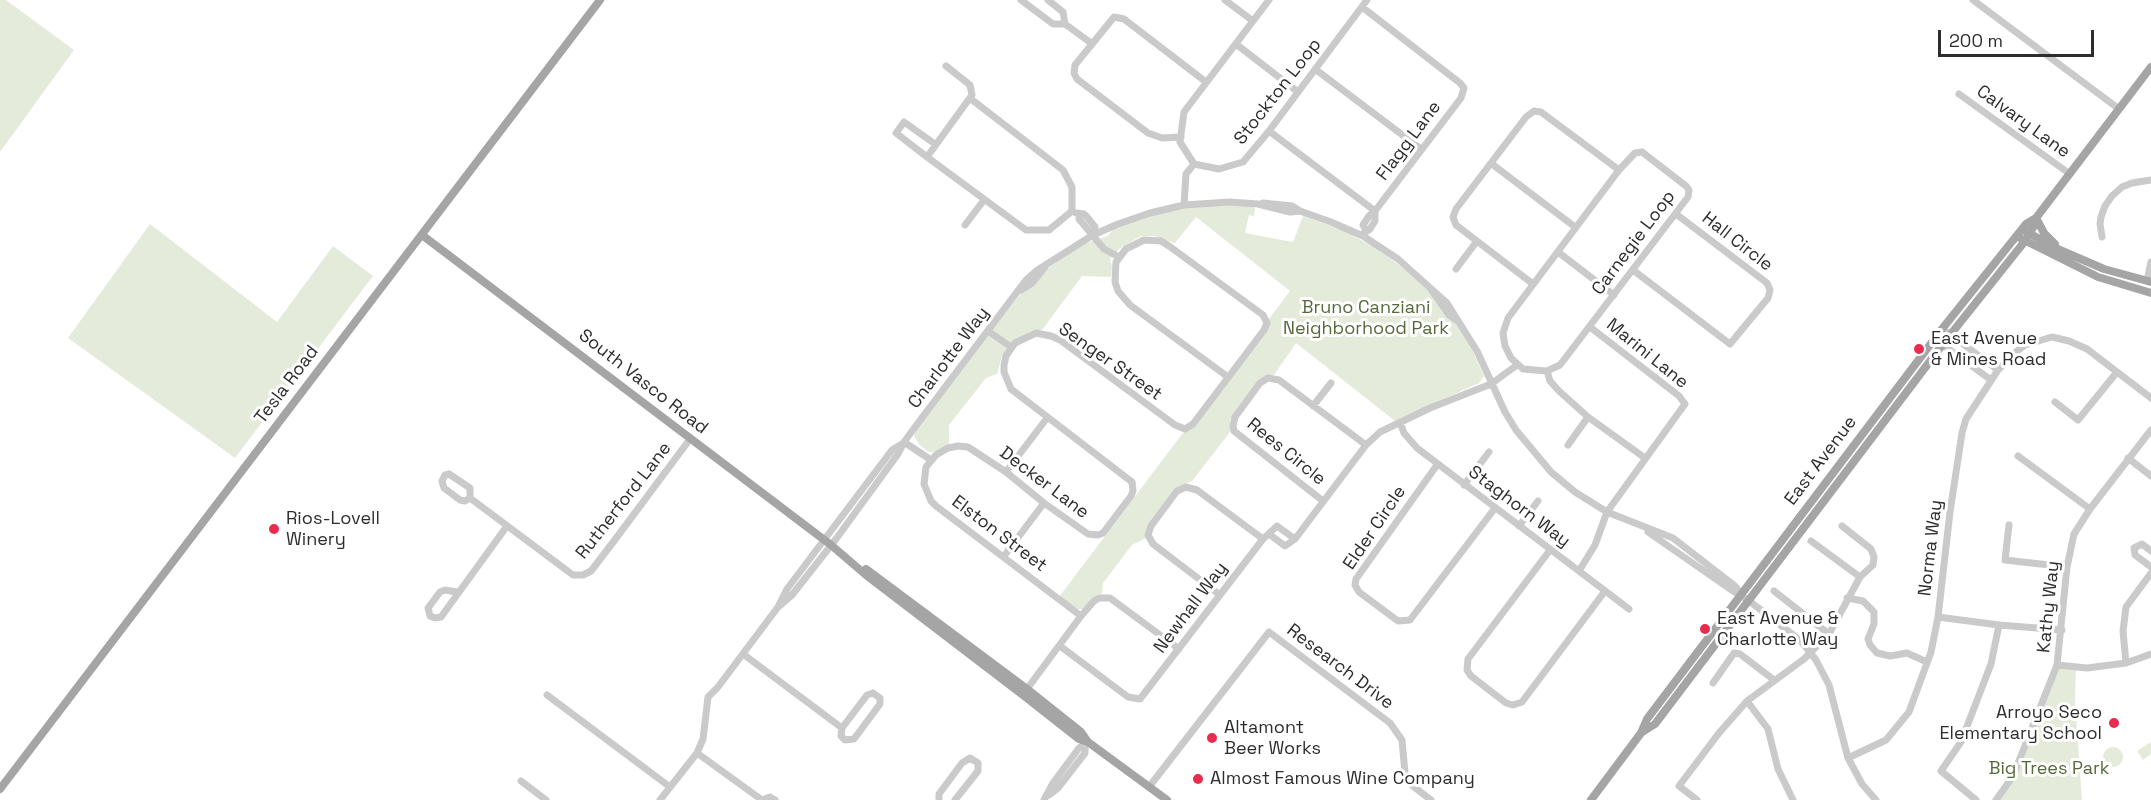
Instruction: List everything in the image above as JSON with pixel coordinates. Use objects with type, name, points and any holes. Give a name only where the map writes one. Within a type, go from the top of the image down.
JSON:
[{"type":"main road","name":"Tesla Road","points":[[0,789],[600,0]]},
{"type":"main road","name":"East Avenue","points":[[1744,597],[1943,344],[2024,235],[2028,222],[2036,218],[2151,67]]},
{"type":"main road","points":[[2036,218],[2044,233],[2060,250]]},
{"type":"main road","name":"South Vasco Road","points":[[422,235],[828,542],[866,575],[1025,692],[1078,739],[1167,800]]},
{"type":"main road","name":"East Avenue","points":[[1592,800],[1641,733],[1655,724],[1744,597],[1942,329],[2024,235]]},
{"type":"main road","points":[[2024,235],[2104,269],[2149,281]]},
{"type":"main road","points":[[2024,235],[2095,276],[2151,293]]},
{"type":"main road","points":[[2095,276],[2104,275],[2139,285],[2149,281]]},
{"type":"street","points":[[1021,0],[1053,24],[1065,24],[1091,44]]},
{"type":"street","points":[[1048,0],[1063,12],[1065,24]]},
{"type":"street","points":[[1225,0],[1253,21]]},
{"type":"street","points":[[1184,205],[1186,174],[1194,164],[1180,141],[1184,112],[1269,0]]},
{"type":"street","name":"Stockton Loop","points":[[1194,164],[1219,170],[1243,162],[1269,131],[1367,0]]},
{"type":"street","points":[[1973,0],[2119,109]]},
{"type":"street","name":"Flagg Lane","points":[[1362,7],[1461,82],[1464,88],[1461,98],[1363,225],[1364,233]]},
{"type":"street","points":[[1181,137],[1162,138],[1148,133],[1077,79],[1074,73],[1075,65],[1114,17],[1124,19],[1206,82]]},
{"type":"street","points":[[1236,44],[1298,92]]},
{"type":"street","points":[[927,157],[971,99],[973,91],[970,85],[946,66]]},
{"type":"street","points":[[1315,69],[1421,149]]},
{"type":"street","name":"Calvary Lane","points":[[1959,94],[2070,174]]},
{"type":"street","points":[[971,99],[1063,170],[1072,187],[1072,211]]},
{"type":"street","points":[[1533,284],[1456,225],[1453,218],[1456,209],[1526,117],[1534,111],[1545,115],[1619,170]]},
{"type":"street","points":[[935,144],[904,122],[896,133],[1026,230],[1048,230],[1072,211]]},
{"type":"street","points":[[1269,131],[1375,211]]},
{"type":"street","name":"Carnegie Loop","points":[[1517,364],[1505,346],[1503,337],[1505,324],[1619,170],[1635,153],[1642,152],[1686,186],[1689,190],[1688,197],[1560,365],[1547,371]]},
{"type":"street","points":[[1492,164],[1575,227]]},
{"type":"street","points":[[2102,237],[2101,217],[2112,196],[2122,187],[2151,180]]},
{"type":"street","points":[[965,225],[984,200]]},
{"type":"street","name":"Charlotte Way","points":[[697,753],[703,739],[708,697],[778,607],[792,595],[828,542],[898,454],[904,442],[1026,280],[1093,235],[1118,224],[1184,205],[1230,202],[1258,204],[1278,210],[1300,211],[1364,233],[1431,288],[1447,303],[1477,351],[1491,384],[1516,430],[1551,471],[1575,492],[1607,512],[1672,538],[1735,586],[1744,597],[1789,630],[1810,652],[1829,685],[1848,758],[1862,784],[1876,800]]},
{"type":"street","points":[[1072,211],[1084,214],[1095,227],[1093,235]]},
{"type":"street","points":[[1080,214],[1079,219],[1104,249],[1119,257]]},
{"type":"street","name":"Hall Circle","points":[[1633,270],[1730,344],[1768,298],[1770,290],[1767,283],[1676,214]]},
{"type":"street","points":[[1161,241],[1263,315],[1267,323],[1264,330],[1228,377],[1123,298],[1115,282],[1116,262],[1119,257],[1137,242],[1161,241]]},
{"type":"street","points":[[1456,269],[1477,241]]},
{"type":"street","points":[[1558,252],[1614,295]]},
{"type":"street","points":[[2149,281],[2151,262]]},
{"type":"street","name":"Marini Lane","points":[[1590,327],[1679,396],[1685,404],[1645,458]]},
{"type":"street","points":[[1942,329],[1998,370]]},
{"type":"street","points":[[988,331],[1011,347]]},
{"type":"street","name":"Senger Street","points":[[1011,347],[1028,335],[1036,333],[1060,340],[1175,425],[1185,429],[1193,424],[1228,377]]},
{"type":"street","name":"Norma Way","points":[[1848,758],[1886,740],[1909,712],[1928,662],[1938,617],[1950,512],[1965,419],[1991,380],[2012,355],[2025,345],[2052,337],[2087,349],[2116,372]]},
{"type":"street","points":[[1935,339],[1991,380]]},
{"type":"street","name":"Decker Lane","points":[[931,460],[948,448],[968,447],[1006,472],[1044,503],[1088,534],[1103,533],[1133,491],[1132,482],[1018,396],[1007,382],[1004,372],[1006,356],[1011,347]]},
{"type":"street","points":[[1220,595],[1153,544],[1148,535],[1150,526],[1177,491],[1186,487],[1197,490],[1266,537],[1285,546],[1295,539],[1366,445],[1380,432],[1491,384],[1517,364],[1532,371],[1547,371],[1550,381],[1588,417],[1645,458],[1607,512],[1595,546],[1579,571]]},
{"type":"street","points":[[2055,402],[2078,420],[2116,372],[2151,398]]},
{"type":"street","name":"Rees Circle","points":[[1323,501],[1238,435],[1233,426],[1235,417],[1247,400],[1268,378],[1279,380],[1366,445]]},
{"type":"street","points":[[1313,406],[1331,383]]},
{"type":"street","points":[[1568,445],[1588,417]]},
{"type":"street","points":[[1006,472],[1047,418]]},
{"type":"street","name":"Staghorn Way","points":[[1400,422],[1411,443],[1437,465],[1629,609]]},
{"type":"street","name":"Kathy Way","points":[[1996,800],[2013,776],[2057,665],[2067,567],[2074,534],[2090,509],[2151,430]]},
{"type":"street","name":"Rutherford Lane","points":[[507,526],[573,575],[579,576],[591,571],[690,439]]},
{"type":"street","points":[[904,442],[931,460]]},
{"type":"street","points":[[1464,485],[1488,452]]},
{"type":"street","points":[[2018,456],[2090,509]]},
{"type":"street","points":[[2128,458],[2151,476]]},
{"type":"street","name":"Elston Street","points":[[931,460],[924,476],[931,501],[1082,616]]},
{"type":"street","name":"Elder Circle","points":[[1437,465],[1356,579],[1356,588],[1375,604],[1398,621],[1410,620],[1495,508]]},
{"type":"street","points":[[457,592],[446,590],[440,592],[428,608],[430,616],[441,617],[507,526],[470,498]]},
{"type":"street","points":[[1519,526],[1538,501]]},
{"type":"street","points":[[1004,556],[1044,503]]},
{"type":"street","points":[[2009,525],[2006,560],[2067,567]]},
{"type":"street","points":[[1266,537],[1277,526],[1295,539]]},
{"type":"street","points":[[1697,800],[1679,786],[1719,733],[1747,701],[1804,659],[1828,634],[1860,577],[1872,565],[1874,556],[1871,549],[1842,526]]},
{"type":"street","name":"Newhall Way","points":[[1060,646],[1128,697],[1136,699],[1143,697],[1266,537]]},
{"type":"street","points":[[1811,541],[1860,577]]},
{"type":"street","points":[[2151,551],[2142,544],[2134,548],[2135,555],[2151,567]]},
{"type":"street","points":[[1550,550],[1468,659],[1467,670],[1471,676],[1506,703],[1514,705],[1522,702],[1605,591]]},
{"type":"street","points":[[2126,663],[2123,631],[2126,607],[2151,573]]},
{"type":"street","points":[[1774,591],[1828,634]]},
{"type":"street","points":[[1025,692],[1094,601],[1106,596],[1179,650]]},
{"type":"street","points":[[1847,598],[1863,602],[1874,612],[1874,624],[1868,639],[1877,653],[1890,656],[1907,653],[1928,662]]},
{"type":"street","points":[[1938,617],[2062,630]]},
{"type":"street","points":[[1976,800],[1941,771],[1961,742],[1991,664],[1999,625]]},
{"type":"street","name":"Research Drive","points":[[1149,787],[1269,632],[1390,723],[1402,740],[1405,772],[1410,783],[1431,800]]},
{"type":"street","points":[[1713,683],[1734,653],[1740,654],[1774,680]]},
{"type":"street","points":[[743,654],[842,728]]},
{"type":"street","points":[[2057,665],[2087,668],[2126,663],[2151,654]]},
{"type":"street","points":[[873,693],[878,695],[880,704],[854,739],[849,741],[843,739],[842,728],[867,695],[873,693]]},
{"type":"street","points":[[547,695],[670,787]]},
{"type":"street","points":[[1747,701],[1768,729],[1778,769],[1793,800]]},
{"type":"street","points":[[1046,798],[1053,783],[1079,748],[1086,744]]},
{"type":"street","points":[[660,800],[697,753],[762,800],[770,797],[775,800]]},
{"type":"street","points":[[939,800],[939,794],[962,764],[970,758],[978,763],[978,771],[955,800]]},
{"type":"street","points":[[521,781],[546,800]]},
{"type":"green space","points":[[0,0],[6,0],[74,50],[0,152]]},
{"type":"green space","name":"Bruno Canziani Neighborhood Park","points":[[1253,206],[1255,209],[1254,216],[1249,215],[1245,233],[1293,242],[1303,216],[1347,232],[1377,249],[1429,291],[1455,322],[1470,345],[1484,376],[1479,383],[1395,421],[1296,343],[1274,375],[1267,376],[1258,382],[1230,420],[1230,432],[1192,481],[1178,487],[1147,527],[1146,538],[1132,545],[1103,583],[1102,593],[1094,597],[1084,609],[1077,609],[1059,597],[1290,291],[1196,217],[1175,243],[1154,236],[1141,236],[1119,249],[1110,259],[1111,277],[1082,276],[1042,330],[1031,331],[1016,339],[1002,356],[997,374],[986,378],[949,425],[949,446],[936,452],[928,452],[914,436],[917,428],[1021,293],[1050,267],[1083,244],[1108,236],[1114,228],[1155,214],[1188,207]]},
{"type":"green space","points":[[150,224],[277,322],[333,246],[373,276],[235,458],[68,338]]},
{"type":"green space","name":"Big Trees Park","points":[[2057,665],[2076,667],[2075,700],[2082,800],[1996,800],[2013,776]]},
{"type":"green space","points":[[2151,742],[2151,754],[2143,760],[2137,751]]},
{"type":"green space","points":[[2113,747],[2120,750],[2123,757],[2120,764],[2113,767],[2106,764],[2103,757],[2106,750]]},
{"type":"place","name":"East Avenue & Mines Road","points":[[1919,349]]},
{"type":"place","name":"Rios-Lovell Winery","points":[[274,529]]},
{"type":"place","name":"East Avenue & Charlotte Way","points":[[1705,629]]},
{"type":"place","name":"Arroyo Seco Elementary School","points":[[2114,723]]},
{"type":"place","name":"Altamont Beer Works","points":[[1212,738]]},
{"type":"place","name":"Almost Famous Wine Company","points":[[1198,779]]}]
